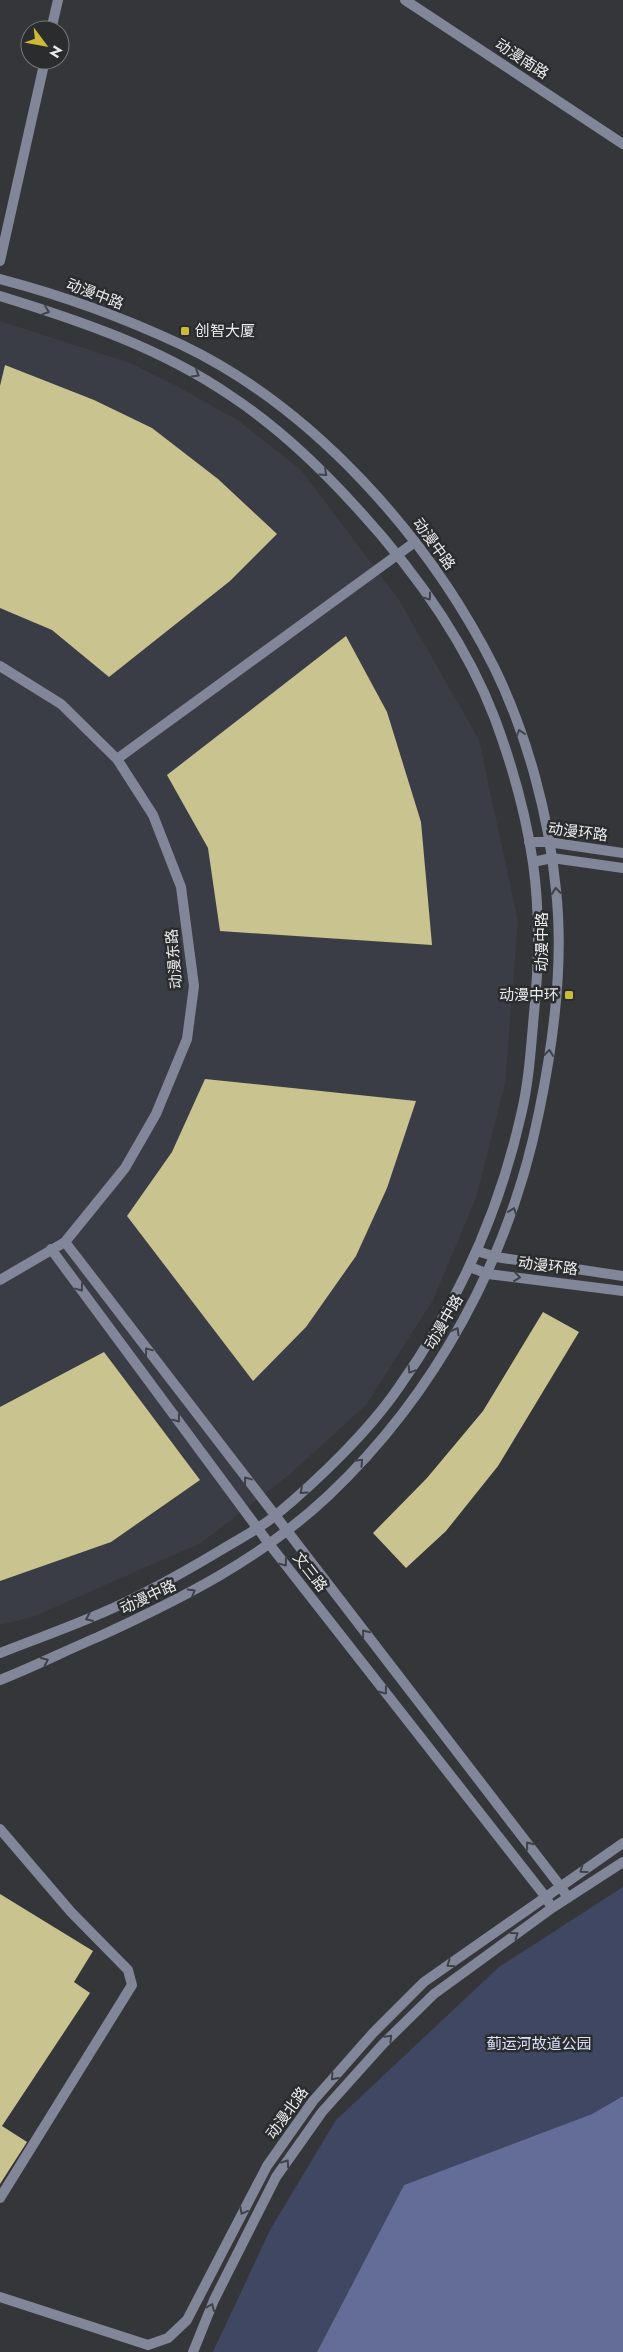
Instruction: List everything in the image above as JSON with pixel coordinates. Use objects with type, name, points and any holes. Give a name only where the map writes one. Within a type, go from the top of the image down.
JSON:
[{"type":"street","points":[[53,20],[58,0]]},
{"type":"street","name":"动漫南路","points":[[405,0],[623,144]]},
{"type":"street","points":[[0,261],[42,70]]},
{"type":"street","name":"动漫中路","points":[[0,279],[43,291],[141,328],[184,346],[214,362],[260,392],[310,431],[362,480],[415,542],[457,602],[495,669],[518,724],[535,778],[552,858],[560,937],[547,1076],[520,1190],[488,1274],[422,1388],[376,1446],[331,1494],[288,1532],[270,1545],[188,1595],[29,1669],[0,1680]]},
{"type":"street","name":"动漫中路","points":[[0,296],[131,341],[191,370],[234,398],[281,434],[329,477],[398,554],[434,606],[469,663],[494,716],[513,774],[533,862],[538,951],[529,1071],[522,1114],[505,1174],[470,1267],[450,1307],[397,1391],[346,1449],[275,1516],[258,1528],[194,1566],[128,1601],[0,1653]]},
{"type":"street","points":[[117,759],[415,542]]},
{"type":"street","name":"动漫东路","points":[[0,666],[61,704],[117,759],[153,815],[181,887],[194,986],[188,1039],[156,1114],[125,1168],[64,1242],[0,1280]]},
{"type":"street","name":"动漫环路","points":[[529,842],[548,842],[623,853]]},
{"type":"street","name":"动漫环路","points":[[533,862],[552,858],[623,868]]},
{"type":"street","name":"文三路","points":[[64,1242],[561,1886],[568,1898]]},
{"type":"street","name":"文三路","points":[[51,1249],[270,1545],[546,1896],[552,1908]]},
{"type":"street","name":"动漫环路","points":[[477,1251],[496,1257],[623,1276]]},
{"type":"street","name":"动漫环路","points":[[470,1267],[488,1274],[623,1291]]},
{"type":"street","points":[[0,1829],[71,1912],[128,1970],[132,1985],[0,2198]]},
{"type":"street","name":"动漫北路","points":[[0,2297],[148,2345],[168,2338],[187,2320],[267,2166],[313,2101],[373,2033],[424,1982],[623,1843]]},
{"type":"street","name":"动漫北路","points":[[193,2352],[214,2300],[276,2177],[322,2112],[383,2044],[434,1994],[552,1908],[623,1862]]},
{"type":"shaded area","points":[[0,321],[130,363],[175,385],[239,421],[301,470],[399,600],[479,740],[518,921],[505,1083],[476,1198],[433,1300],[366,1405],[289,1475],[201,1543],[35,1616],[0,1625]]},
{"type":"shaded area","points":[[623,2096],[623,2352],[317,2352],[404,2185],[592,2114]]},
{"type":"green space","name":"蓟运河故道公园","points":[[623,1887],[623,2096],[592,2114],[404,2185],[317,2352],[213,2352],[270,2230],[336,2120],[499,1967]]},
{"type":"building","points":[[5,365],[94,400],[152,428],[218,479],[277,534],[230,581],[109,677],[52,630],[0,608],[0,386]]},
{"type":"building","points":[[346,636],[387,712],[421,822],[432,945],[220,931],[208,848],[167,775]]},
{"type":"building","points":[[205,1079],[416,1101],[387,1188],[356,1256],[306,1327],[253,1381],[127,1216],[172,1152]]},
{"type":"building","points":[[543,1312],[579,1332],[498,1466],[446,1531],[406,1568],[373,1533],[427,1478],[483,1411]]},
{"type":"building","points":[[104,1352],[200,1480],[111,1542],[0,1581],[0,1407]]},
{"type":"building","points":[[0,1894],[93,1951],[74,1982],[90,1993],[2,2126],[27,2142],[0,2184]]},
{"type":"place","name":"创智大厦","points":[[185,331]]},
{"type":"place","name":"动漫中环","points":[[569,995]]}]
